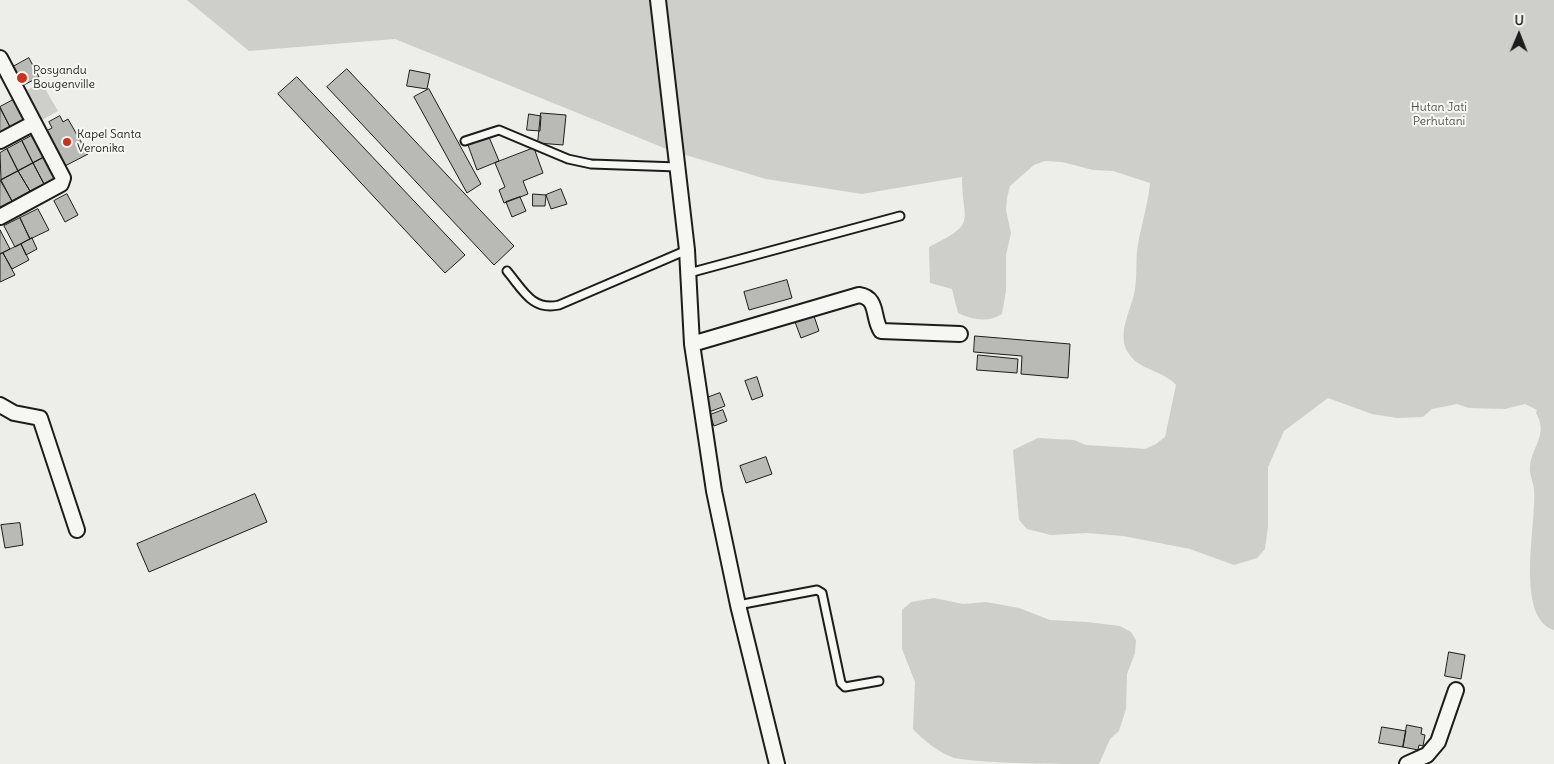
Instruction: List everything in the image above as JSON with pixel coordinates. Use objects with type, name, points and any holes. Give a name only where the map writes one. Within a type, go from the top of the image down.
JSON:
[{"type":"street","points":[[658,0],[687,250],[692,344],[714,491],[738,605],[777,764]]},
{"type":"street","points":[[0,217],[61,184],[62,175],[1,64]]},
{"type":"street","points":[[0,140],[34,123]]},
{"type":"street","points":[[692,344],[859,295],[867,296],[872,302],[881,331],[960,334]]},
{"type":"street","points":[[0,405],[14,413],[40,418],[77,530]]},
{"type":"street","points":[[1407,764],[1427,756],[1438,742],[1456,690]]},
{"type":"lane","points":[[465,141],[500,130],[568,159],[591,164],[678,167]]},
{"type":"lane","points":[[689,273],[900,216]]},
{"type":"lane","points":[[507,271],[536,304],[546,308],[559,305],[687,250]]},
{"type":"lane","points":[[738,605],[817,590],[822,593],[841,683],[844,687],[850,687],[879,681]]},
{"type":"green space","name":"Hutan Jati Perhutani","points":[[187,0],[1554,0],[1554,630],[1542,622],[1534,608],[1531,589],[1530,568],[1534,490],[1530,467],[1541,428],[1536,413],[1537,410],[1525,404],[1505,409],[1469,408],[1457,404],[1432,409],[1423,417],[1397,418],[1372,414],[1328,398],[1284,431],[1268,467],[1268,526],[1265,549],[1257,558],[1234,565],[1190,549],[1123,536],[1087,533],[1051,535],[1027,529],[1019,520],[1013,450],[1038,438],[1074,440],[1086,445],[1145,449],[1165,437],[1176,385],[1171,380],[1137,362],[1131,357],[1124,343],[1124,328],[1135,289],[1137,251],[1150,183],[1113,171],[1093,170],[1062,162],[1045,161],[1034,165],[1010,186],[1007,198],[1006,210],[1011,233],[1006,255],[1006,291],[1002,314],[991,319],[975,319],[958,313],[952,289],[930,283],[929,247],[955,232],[964,220],[962,177],[862,194],[766,179],[669,150],[395,39],[249,51]]},
{"type":"green space","points":[[41,82],[58,111],[40,121],[24,92]]},
{"type":"green space","points":[[934,598],[963,604],[986,602],[1019,608],[1050,620],[1120,626],[1131,632],[1136,640],[1135,653],[1127,674],[1126,709],[1119,731],[1110,739],[1099,764],[1005,763],[954,758],[927,742],[913,729],[915,682],[902,649],[902,610],[911,602]]},
{"type":"building","points":[[29,58],[39,77],[22,86],[11,68]]},
{"type":"building","points":[[347,69],[514,246],[494,265],[327,87]]},
{"type":"building","points":[[410,70],[430,74],[427,89],[407,86]]},
{"type":"building","points":[[297,77],[465,255],[445,273],[278,94]]},
{"type":"building","points":[[429,89],[481,184],[467,193],[414,97]]},
{"type":"building","points":[[15,99],[25,119],[10,127],[0,107]]},
{"type":"building","points":[[0,108],[10,127],[0,132]]},
{"type":"building","points":[[541,113],[566,115],[563,145],[538,143]]},
{"type":"building","points":[[529,114],[541,116],[540,131],[527,130]]},
{"type":"building","name":"Kapel Santa Veronika","points":[[60,116],[63,122],[68,119],[88,154],[65,166],[46,131],[52,128],[49,122]]},
{"type":"building","points":[[35,134],[46,156],[33,163],[22,141]]},
{"type":"building","points":[[489,137],[499,161],[477,170],[468,145]]},
{"type":"building","points":[[22,141],[33,163],[18,171],[7,149]]},
{"type":"building","points":[[534,148],[543,173],[523,181],[528,194],[504,203],[499,190],[505,187],[495,163]]},
{"type":"building","points":[[7,149],[18,171],[1,180],[0,153]]},
{"type":"building","points":[[46,156],[57,177],[44,184],[33,163]]},
{"type":"building","points":[[33,163],[44,184],[30,191],[18,171]]},
{"type":"building","points":[[18,171],[30,191],[12,201],[1,180]]},
{"type":"building","points":[[0,180],[12,201],[0,207]]},
{"type":"building","points":[[561,189],[567,204],[551,209],[546,195]]},
{"type":"building","points":[[67,194],[78,215],[65,222],[54,201]]},
{"type":"building","points":[[533,194],[546,195],[545,206],[533,206]]},
{"type":"building","points":[[520,197],[526,211],[512,217],[506,202]]},
{"type":"building","points":[[38,209],[49,230],[30,239],[20,218]]},
{"type":"building","points":[[20,218],[30,239],[15,247],[4,226]]},
{"type":"building","points":[[0,230],[10,249],[0,254]]},
{"type":"building","points":[[32,238],[37,249],[26,255],[21,244]]},
{"type":"building","points":[[21,244],[29,260],[12,269],[3,253]]},
{"type":"building","points":[[3,253],[15,275],[0,282],[0,254]]},
{"type":"building","points":[[787,280],[792,298],[749,310],[744,292]]},
{"type":"building","points":[[814,316],[819,331],[801,338],[795,322]]},
{"type":"building","points":[[975,336],[1070,344],[1068,378],[1021,374],[1022,356],[974,352]]},
{"type":"building","points":[[978,355],[1018,359],[1017,373],[977,370]]},
{"type":"building","points":[[757,377],[763,396],[752,400],[745,381]]},
{"type":"building","points":[[720,393],[725,406],[709,412],[704,399]]},
{"type":"building","points":[[723,410],[727,421],[714,426],[710,415]]},
{"type":"building","points":[[766,457],[772,474],[746,483],[740,466]]},
{"type":"building","points":[[255,494],[267,522],[149,572],[137,544]]},
{"type":"building","points":[[20,523],[23,545],[5,548],[1,525]]},
{"type":"building","points":[[1449,652],[1465,655],[1461,679],[1445,676]]},
{"type":"building","points":[[1407,725],[1422,728],[1421,734],[1425,735],[1423,746],[1419,745],[1418,750],[1403,747]]},
{"type":"building","points":[[1382,727],[1406,731],[1403,747],[1379,743]]},
{"type":"place","name":"Posyandu Bougenville","points":[[22,78]]},
{"type":"place","name":"Kapel Santa Veronika","points":[[67,142]]}]
